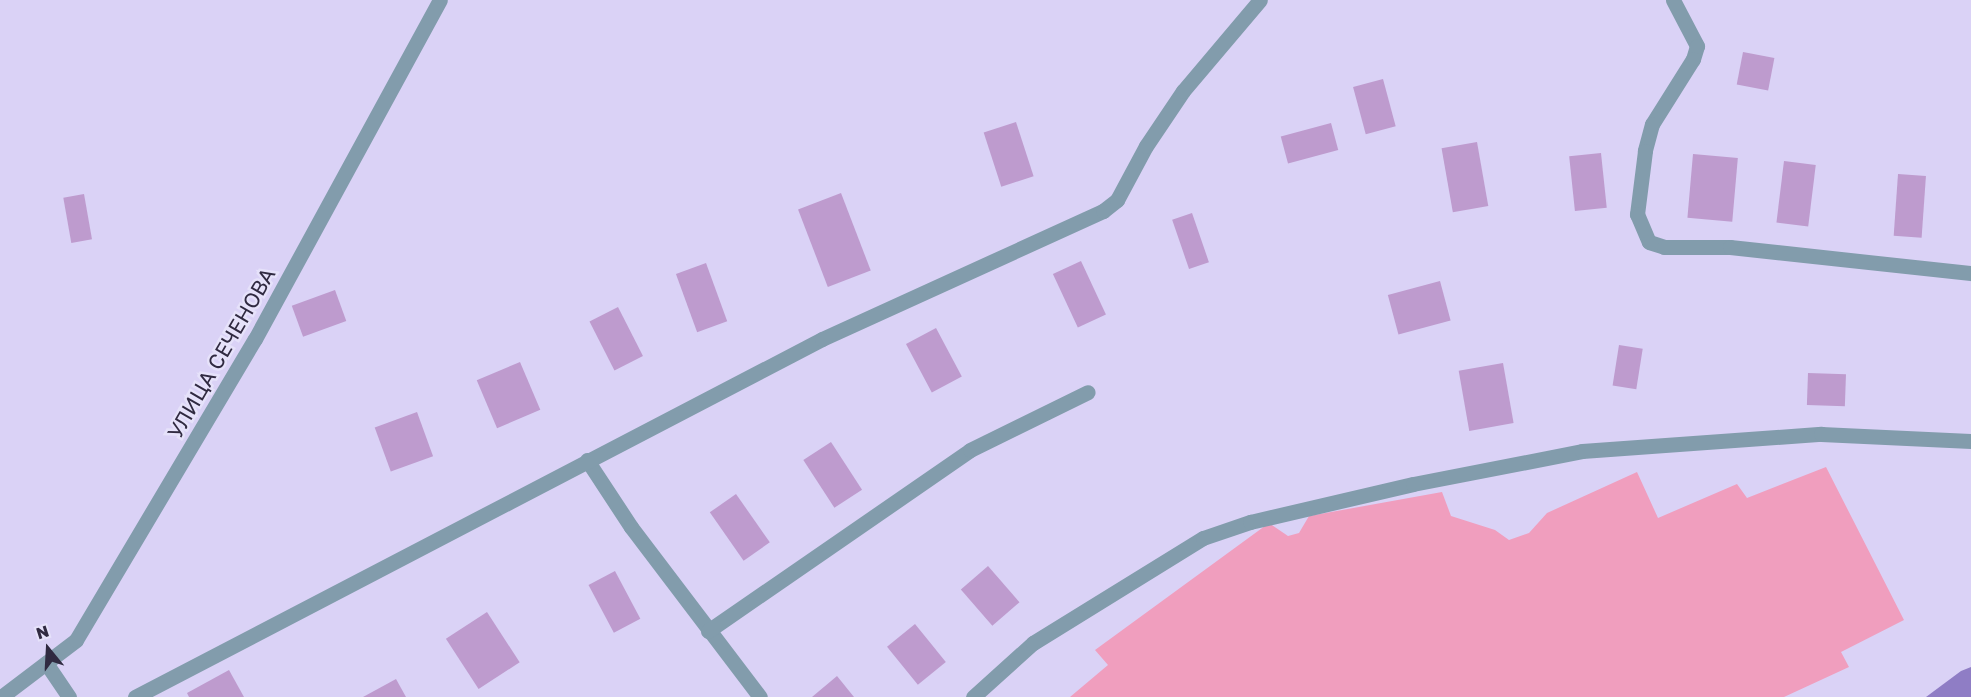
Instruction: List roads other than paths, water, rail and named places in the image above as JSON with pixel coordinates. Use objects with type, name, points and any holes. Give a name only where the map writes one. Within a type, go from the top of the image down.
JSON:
[{"type":"street","name":"УЛИЦА СЕЧЕНОВА","points":[[1,697],[76,640],[231,380],[440,0]]},
{"type":"street","points":[[135,697],[822,339],[1103,211],[1118,200],[1146,146],[1183,91],[1260,0]]},
{"type":"street","points":[[1673,0],[1697,46],[1693,59],[1652,124],[1645,151],[1637,214],[1649,242],[1664,247],[1730,248],[1971,273]]},
{"type":"street","points":[[708,631],[970,450],[1088,392]]},
{"type":"street","points":[[973,697],[1043,637],[1203,538],[1250,522],[1413,484],[1582,452],[1821,434],[1971,441]]},
{"type":"street","points":[[587,460],[631,527],[760,697]]},
{"type":"street","points":[[46,663],[69,697]]}]
